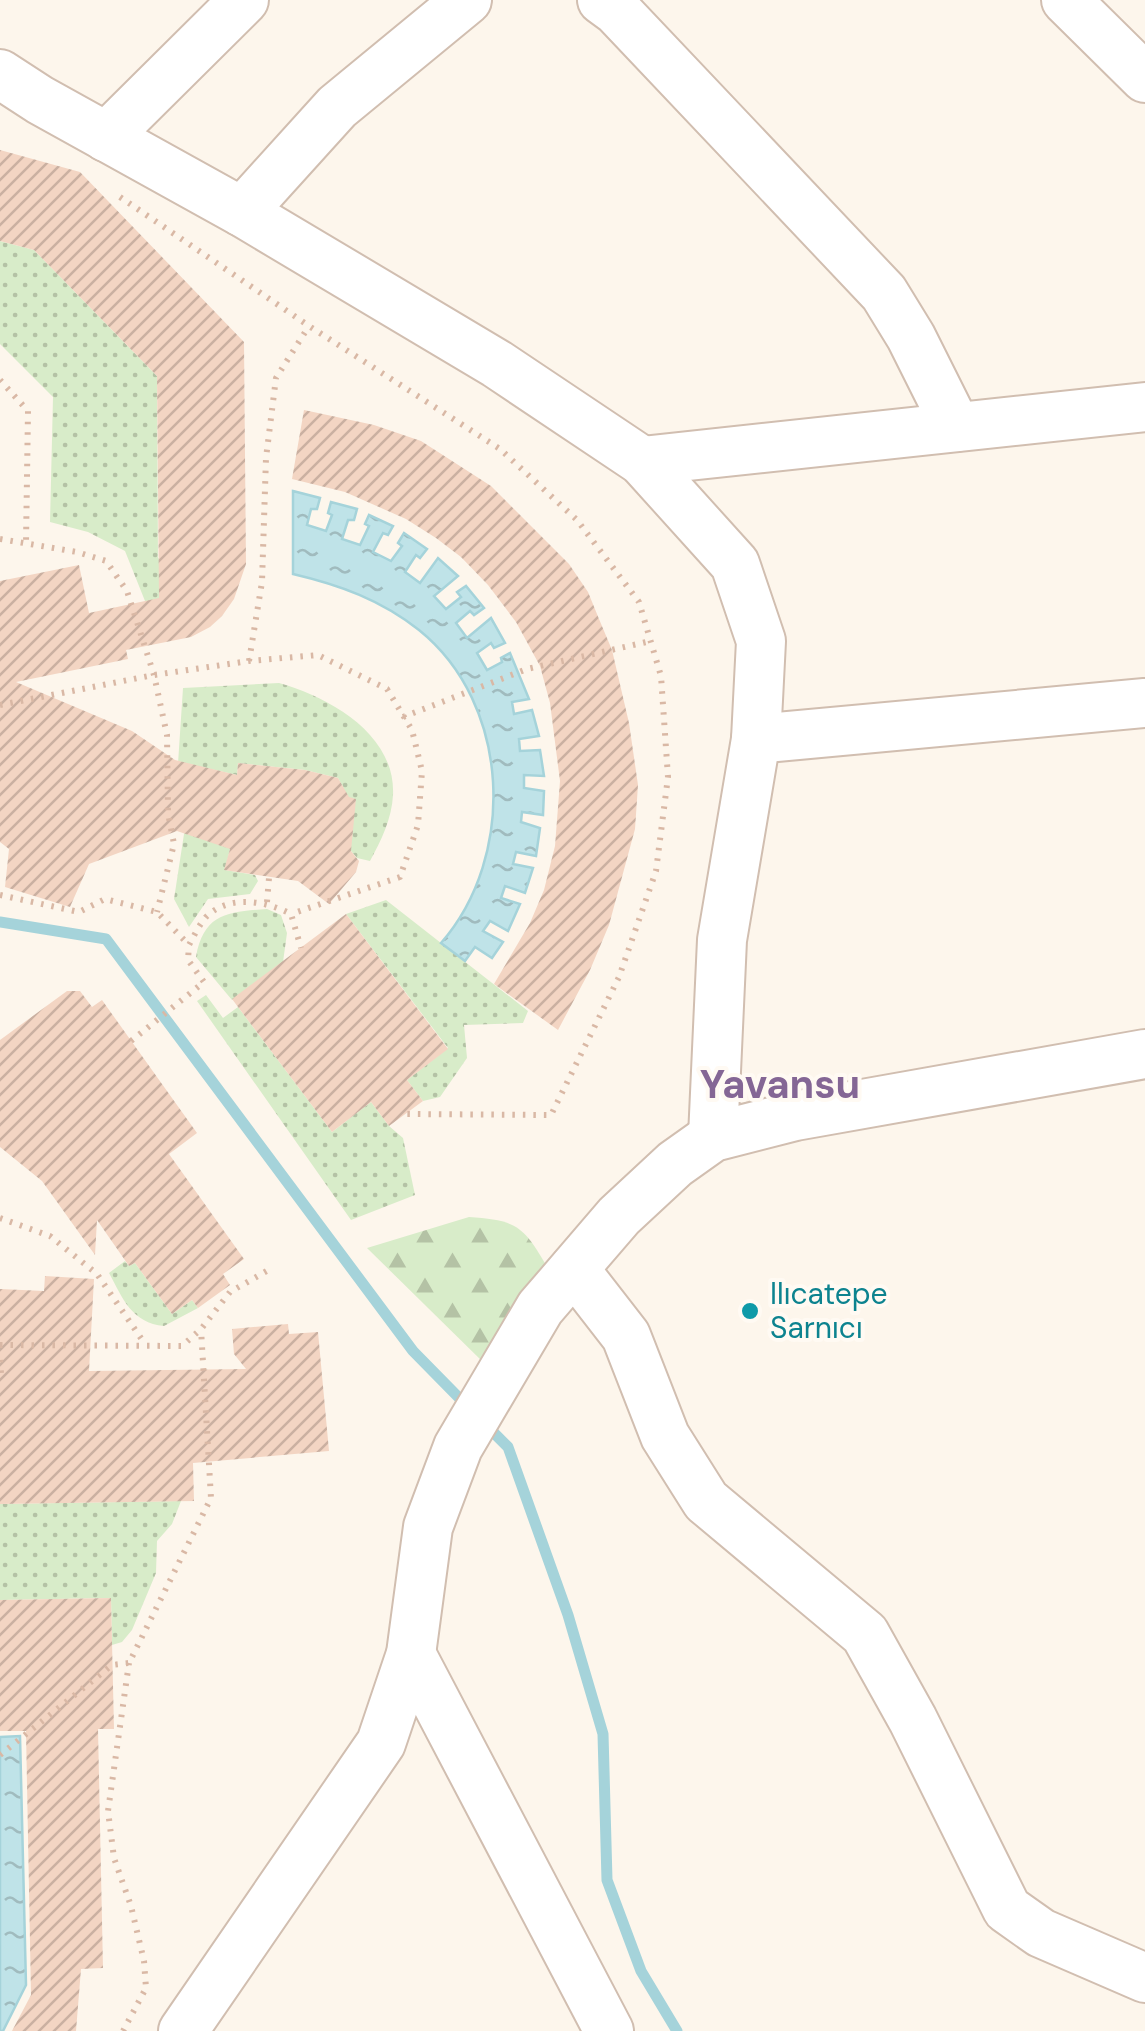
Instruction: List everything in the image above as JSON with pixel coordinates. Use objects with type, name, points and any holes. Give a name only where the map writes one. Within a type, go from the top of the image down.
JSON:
[{"type":"street","points":[[106,137],[244,0]]},
{"type":"street","points":[[242,212],[336,107],[467,0]]},
{"type":"street","points":[[1066,0],[1145,78]]},
{"type":"street","points":[[616,4],[884,293],[912,337],[956,427]]},
{"type":"street","points":[[0,74],[497,364],[642,461],[734,564],[761,641],[756,738],[722,940],[713,1137]]},
{"type":"street","points":[[642,461],[1145,407]]},
{"type":"street","points":[[756,738],[1145,703]]},
{"type":"street","points":[[183,2031],[381,1743],[411,1654],[428,1527],[458,1447],[540,1308],[620,1216],[675,1164],[713,1137],[918,1092],[1145,1054]]},
{"type":"street","points":[[574,1269],[626,1336],[665,1436],[706,1501],[865,1634],[913,1720],[1007,1909],[1041,1933],[1145,1978]]},
{"type":"street","points":[[411,1654],[609,2031]]},
{"type":"path","points":[[105,187],[309,326],[500,449],[576,520],[639,602],[661,676],[668,777],[656,871],[619,977],[550,1115],[406,1114]]},
{"type":"path","points":[[248,661],[262,582],[266,458],[276,378],[309,326]]},
{"type":"path","points":[[0,380],[28,410],[26,543]]},
{"type":"path","points":[[0,539],[77,552],[106,562],[127,591],[154,675],[167,735],[168,813],[174,844],[156,912]]},
{"type":"path","points":[[404,717],[527,669],[651,641]]},
{"type":"path","points":[[0,705],[154,675],[248,661],[318,656],[386,690],[412,730],[422,771],[418,826],[400,877],[292,914],[266,902],[224,904],[206,918],[188,945],[188,960],[204,982],[130,1041]]},
{"type":"path","points":[[266,902],[270,878]]},
{"type":"path","points":[[0,895],[79,912],[104,899],[156,912],[188,945]]},
{"type":"path","points":[[292,914],[301,948]]},
{"type":"path","points":[[0,1218],[50,1236],[98,1274],[146,1346]]},
{"type":"path","points":[[0,1345],[182,1346],[201,1330],[230,1292],[270,1269]]},
{"type":"path","points":[[123,2031],[146,1988],[132,1906],[114,1858],[108,1810],[130,1663],[211,1498],[201,1330]]},
{"type":"path","points":[[0,1360],[1,1372]]},
{"type":"path","points":[[0,1754],[112,1665],[130,1663]]},
{"type":"green space","points":[[0,241],[34,250],[157,376],[158,558],[186,574],[149,611],[125,551],[88,532],[50,522],[53,397],[0,344]]},
{"type":"green space","points":[[279,683],[338,709],[371,736],[391,773],[393,795],[385,829],[370,861],[357,858],[351,851],[343,787],[338,778],[305,770],[238,763],[237,775],[202,767],[230,849],[225,870],[255,875],[258,881],[250,894],[208,899],[189,927],[174,899],[186,821],[176,794],[183,688]]},
{"type":"green space","points":[[386,900],[528,1011],[523,1023],[464,1025],[467,1058],[440,1097],[423,1101],[407,1080],[448,1048],[346,914]]},
{"type":"green space","points":[[267,909],[281,915],[287,933],[283,962],[232,1000],[196,957],[200,942],[205,931],[220,918]]},
{"type":"green space","points":[[206,995],[223,1018],[238,1007],[332,1132],[371,1102],[403,1138],[415,1195],[351,1220],[197,1001]]},
{"type":"green space","points":[[469,1217],[498,1220],[517,1228],[532,1242],[547,1267],[485,1364],[367,1248]]},
{"type":"green space","points":[[125,1261],[129,1266],[135,1263],[172,1314],[192,1300],[198,1308],[164,1326],[136,1315],[109,1273]]},
{"type":"green space","points":[[181,1501],[172,1524],[157,1541],[156,1573],[132,1630],[122,1642],[112,1645],[111,1598],[0,1600],[0,1504]]},
{"type":"water","points":[[293,491],[320,498],[317,509],[311,509],[307,525],[326,531],[332,515],[328,513],[331,502],[357,509],[354,520],[348,520],[342,539],[360,545],[369,526],[365,524],[369,515],[393,526],[388,535],[383,533],[373,552],[391,561],[402,546],[398,543],[404,533],[427,549],[420,558],[416,555],[405,572],[420,583],[438,558],[458,576],[434,596],[446,609],[461,597],[457,592],[466,586],[484,608],[474,615],[470,611],[456,623],[467,638],[491,618],[505,643],[494,648],[491,643],[477,653],[487,670],[510,653],[529,699],[512,702],[514,714],[532,710],[539,736],[519,739],[520,751],[540,750],[544,776],[524,775],[524,788],[544,791],[543,815],[522,812],[521,822],[540,828],[536,856],[516,852],[513,864],[533,868],[525,893],[505,886],[501,898],[520,904],[508,931],[490,921],[483,931],[503,942],[492,958],[475,947],[465,961],[441,943],[466,908],[483,868],[492,825],[493,782],[486,739],[472,698],[449,661],[405,619],[359,595],[293,574]]},
{"type":"water","points":[[20,1736],[26,1985],[0,2031],[0,1737]]},
{"type":"building","points":[[0,150],[80,172],[244,342],[246,564],[234,599],[210,627],[191,637],[126,650],[128,659],[16,682],[132,731],[175,760],[237,775],[238,763],[305,770],[338,778],[349,797],[356,799],[351,851],[359,861],[356,872],[329,904],[298,881],[224,870],[230,849],[177,831],[89,864],[70,907],[5,887],[9,849],[0,842],[0,581],[79,565],[89,613],[159,598],[157,376],[34,250],[0,241]]},
{"type":"building","points":[[304,410],[374,425],[421,441],[491,486],[569,564],[588,592],[612,650],[638,785],[635,829],[609,925],[558,1030],[494,984],[530,923],[544,890],[555,846],[560,781],[550,703],[540,666],[516,622],[488,585],[436,538],[406,519],[345,492],[292,479]]},
{"type":"building","points":[[346,914],[448,1049],[407,1080],[423,1101],[389,1126],[371,1102],[332,1132],[232,999]]},
{"type":"building","points":[[67,991],[80,991],[92,1007],[102,1000],[197,1133],[169,1154],[244,1259],[223,1274],[230,1285],[198,1308],[192,1300],[172,1314],[135,1263],[129,1266],[97,1220],[95,1255],[42,1181],[0,1147],[0,1040]]},
{"type":"building","points":[[45,1276],[94,1279],[89,1371],[246,1369],[234,1354],[232,1329],[288,1324],[289,1334],[318,1332],[329,1451],[193,1463],[194,1501],[0,1504],[0,1289],[44,1291]]},
{"type":"building","points":[[111,1598],[114,1729],[98,1729],[103,1968],[81,1969],[76,2031],[12,2031],[31,1995],[26,1731],[0,1731],[0,1600]]},
{"type":"waterway","points":[[0,922],[106,939],[413,1351],[470,1409]]},
{"type":"waterway","points":[[483,1422],[508,1447],[568,1615],[603,1734],[607,1880],[641,1971],[677,2031]]},
{"type":"place","name":"Ilıcatepe Sarnıcı","points":[[750,1311]]},
{"type":"district","name":"Yavansu","points":[[780,1084]]}]
